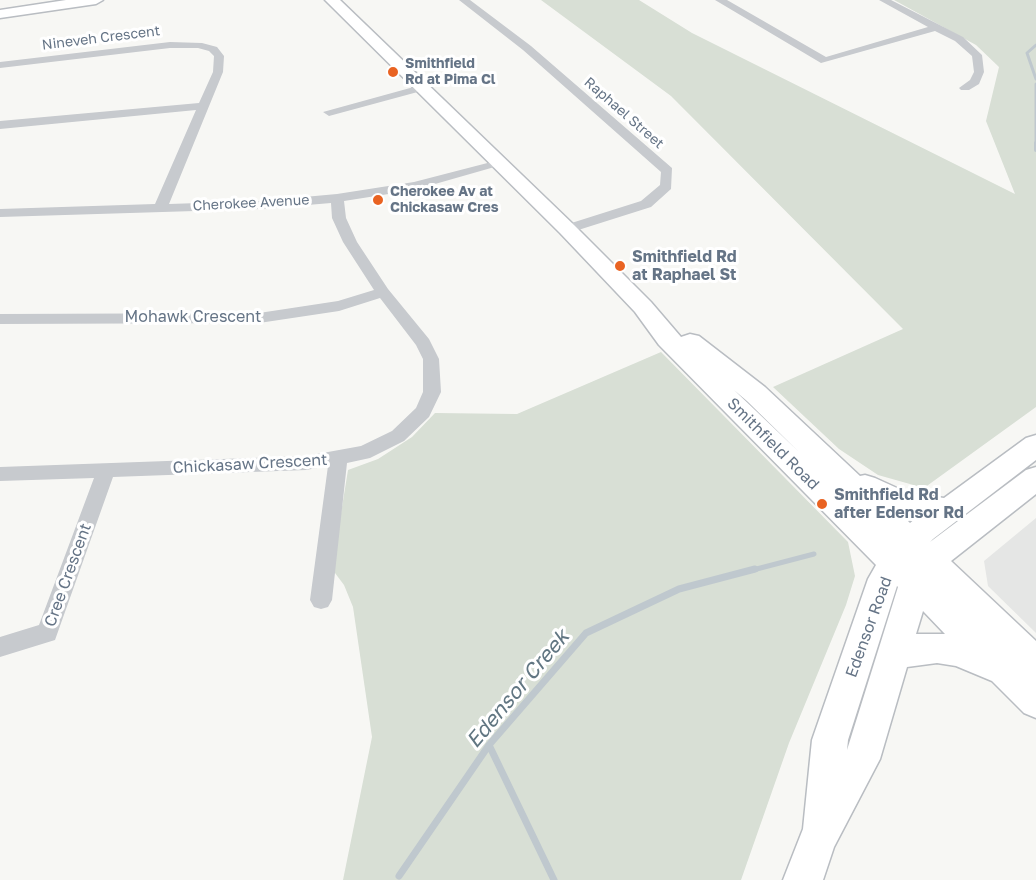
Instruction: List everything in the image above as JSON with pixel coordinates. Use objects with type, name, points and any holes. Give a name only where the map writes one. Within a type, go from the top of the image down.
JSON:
[{"type":"main road","points":[[0,14],[96,0]]},
{"type":"main road","name":"Smithfield Road","points":[[332,0],[567,229],[643,307],[668,339],[913,563],[1030,682]]},
{"type":"main road","name":"Smithfield Road","points":[[643,307],[756,394],[843,475],[913,563]]},
{"type":"main road","name":"Edensor Road","points":[[803,880],[818,838],[862,759],[893,655],[913,563],[949,510],[1036,445]]},
{"type":"main road","points":[[843,475],[902,503],[930,510],[949,510]]},
{"type":"main road","name":"Edensor Road","points":[[818,838],[830,740],[881,586],[913,563],[942,550],[1036,478]]},
{"type":"main road","points":[[893,655],[910,650],[937,648],[956,651],[1030,682]]},
{"type":"street","name":"Raphael Street","points":[[464,0],[527,48],[667,171],[666,186],[646,204],[567,229]]},
{"type":"street","points":[[720,0],[825,61],[937,27]]},
{"type":"street","points":[[884,0],[959,39],[977,56],[979,72],[975,82],[965,88]]},
{"type":"street","points":[[206,46],[218,38]]},
{"type":"street","name":"Nineveh Crescent","points":[[0,65],[170,45],[206,46]]},
{"type":"street","points":[[161,207],[220,63],[219,56],[213,49],[206,46]]},
{"type":"street","points":[[329,112],[421,88]]},
{"type":"street","points":[[0,125],[202,106]]},
{"type":"street","name":"Cherokee Avenue","points":[[0,213],[260,205],[337,198],[414,186],[499,164]]},
{"type":"street","name":"Chickasaw Crescent","points":[[0,474],[338,459],[364,453],[398,435],[423,412],[432,392],[430,358],[423,343],[383,292],[350,242],[339,218],[337,198]]},
{"type":"street","name":"Mohawk Crescent","points":[[0,319],[259,318],[339,306],[383,292]]},
{"type":"street","points":[[321,600],[338,459]]},
{"type":"street","name":"Cree Crescent","points":[[0,647],[47,633],[106,471]]},
{"type":"shaded area","points":[[541,0],[639,0],[692,33],[1015,194],[986,121],[999,67],[976,45],[894,0],[1036,0],[1036,407],[924,488],[878,475],[839,449],[773,387],[903,329],[671,96]]},
{"type":"shaded area","points":[[661,352],[848,542],[855,576],[846,605],[789,743],[741,880],[343,880],[372,737],[353,607],[344,585],[332,569],[348,470],[378,459],[412,437],[435,413],[517,414]]},
{"type":"shaded area","points":[[1036,518],[1036,633],[988,586],[984,561]]},
{"type":"waterway","points":[[1036,45],[1027,53],[1036,79]]},
{"type":"waterway","points":[[1036,84],[1036,150]]},
{"type":"waterway","name":"Edensor Creek","points":[[749,571],[814,554]]},
{"type":"waterway","name":"Edensor Creek","points":[[489,745],[586,633],[679,589],[755,569]]},
{"type":"waterway","name":"Edensor Creek","points":[[399,876],[489,745]]},
{"type":"waterway","points":[[489,745],[554,880]]},
{"type":"place","name":"Smithfield Rd at Pima Cl","points":[[393,72]]},
{"type":"place","name":"Cherokee Av at Chickasaw Cres","points":[[378,200]]},
{"type":"place","name":"Smithfield Rd at Raphael St","points":[[620,266]]},
{"type":"place","name":"Smithfield Rd after Edensor Rd","points":[[822,504]]}]
